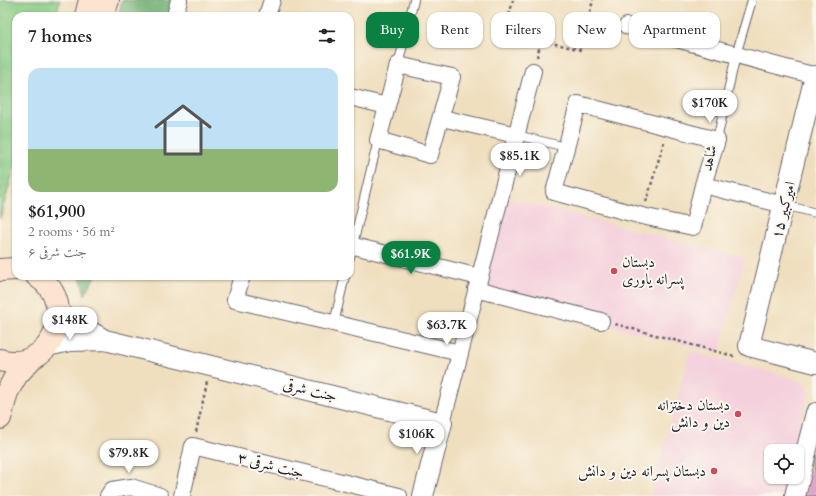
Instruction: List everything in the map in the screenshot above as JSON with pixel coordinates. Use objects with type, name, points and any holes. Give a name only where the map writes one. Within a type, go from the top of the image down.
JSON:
[{"type":"main road","points":[[87,12],[90,0]]},
{"type":"main road","points":[[104,12],[108,0]]},
{"type":"main road","points":[[0,418],[7,392],[16,376],[54,336],[58,325],[59,313],[57,301],[43,280]]},
{"type":"main road","points":[[0,360],[20,361],[40,352]]},
{"type":"street","points":[[176,12],[179,0]]},
{"type":"street","points":[[268,12],[272,0]]},
{"type":"street","points":[[628,26],[736,56],[816,76]]},
{"type":"street","points":[[398,65],[452,77],[442,118],[430,155],[378,140],[387,106],[398,65]]},
{"type":"street","points":[[423,496],[533,71]]},
{"type":"street","name":"امیرکبیر ۱۵","points":[[749,346],[816,76]]},
{"type":"street","points":[[354,98],[387,106]]},
{"type":"street","name":"شاهد","points":[[566,147],[578,104],[717,140],[703,185],[784,205]]},
{"type":"street","points":[[442,118],[516,135]]},
{"type":"street","points":[[566,147],[554,192],[642,216],[693,227],[703,185]]},
{"type":"street","points":[[354,250],[478,283],[601,321]]},
{"type":"street","points":[[241,280],[235,300],[460,353]]},
{"type":"street","points":[[59,313],[105,340]]},
{"type":"street","points":[[40,352],[70,341],[105,340]]},
{"type":"street","name":"جنت شرقی","points":[[105,340],[442,423]]},
{"type":"street","points":[[749,346],[816,363]]},
{"type":"street","points":[[795,496],[816,413]]},
{"type":"street","points":[[182,496],[193,446]]},
{"type":"street","name":"جنت شرقی ۳","points":[[193,446],[399,496]]},
{"type":"street","points":[[108,496],[112,490],[131,488],[160,496]]},
{"type":"lane","points":[[398,65],[414,0]]},
{"type":"lane","points":[[717,140],[736,56],[752,0]]},
{"type":"lane","points":[[516,135],[566,147]]},
{"type":"lane","points":[[354,237],[378,140]]},
{"type":"lane","points":[[784,205],[816,213]]},
{"type":"lane","points":[[334,323],[344,280]]},
{"type":"path","points":[[513,0],[505,32],[563,46]]},
{"type":"path","points":[[590,12],[593,0]]},
{"type":"path","points":[[621,24],[628,26]]},
{"type":"path","points":[[573,48],[581,50],[581,48]]},
{"type":"path","points":[[642,216],[668,128]]},
{"type":"path","points":[[601,321],[733,356],[749,346]]},
{"type":"path","points":[[193,446],[211,366]]},
{"type":"shaded area","name":"دبستان پسرانه یاوری","points":[[504,197],[745,258],[719,353],[516,304],[483,285]]},
{"type":"shaded area","name":"دبستان دختزانه دین و دانش","points":[[690,351],[802,381],[809,391],[797,444],[764,444],[764,484],[786,484],[782,496],[651,496]]},
{"type":"green space","points":[[2,0],[60,0],[57,12],[12,12],[12,176],[0,219],[0,6]]},
{"type":"green space","points":[[122,0],[179,0],[176,12],[119,12]]},
{"type":"green space","points":[[81,280],[93,280],[85,295]]},
{"type":"building","points":[[816,449],[816,496],[803,496]]},
{"type":"place","name":"دبستان پسرانه یاوری","points":[[614,271]]},
{"type":"place","name":"دبستان دختزانه دین و دانش","points":[[738,414]]},
{"type":"place","name":"دبستان پسرانه دین و دانش","points":[[714,471]]}]
